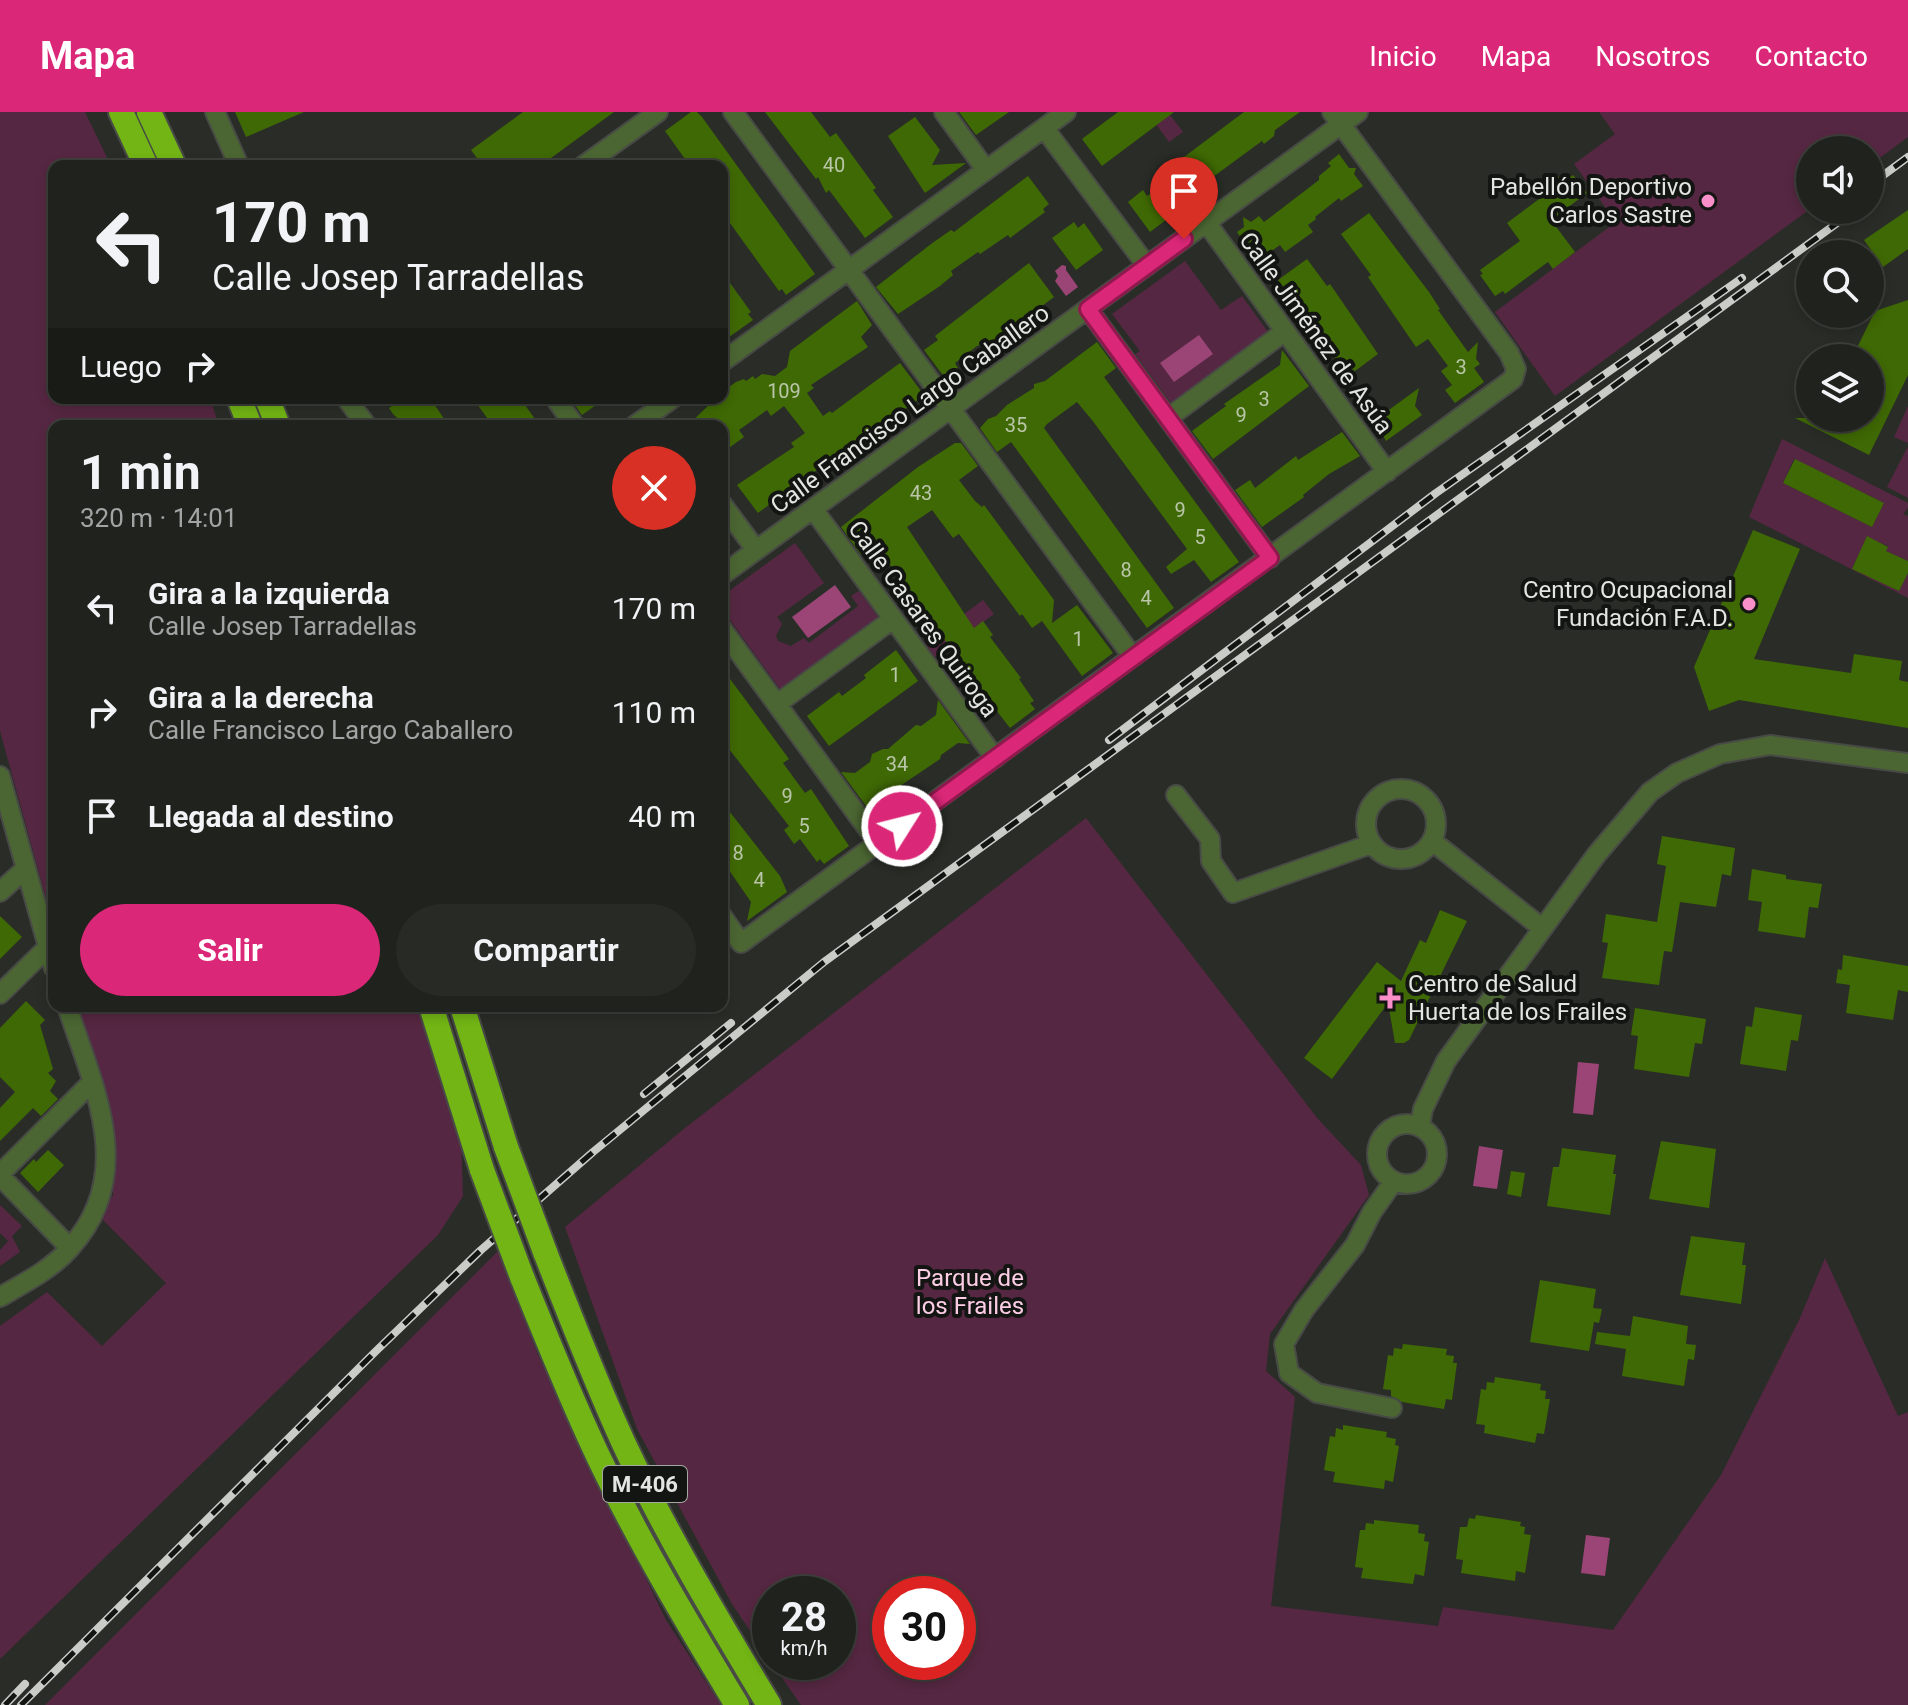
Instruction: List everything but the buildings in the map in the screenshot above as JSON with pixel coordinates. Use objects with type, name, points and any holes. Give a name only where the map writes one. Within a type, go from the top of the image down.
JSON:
[{"type":"highway","points":[[121,112],[143,160]]},
{"type":"highway","points":[[149,112],[171,160]]},
{"type":"highway","name":"M-406","points":[[433,1012],[482,1170],[556,1362],[599,1457],[677,1607],[737,1705]]},
{"type":"highway","name":"M-406","points":[[464,1012],[506,1147],[582,1349],[625,1446],[701,1592],[769,1705]]},
{"type":"street","points":[[215,112],[236,160]]},
{"type":"street","points":[[591,160],[658,112]]},
{"type":"street","points":[[733,112],[1133,657]]},
{"type":"street","points":[[944,112],[986,170]]},
{"type":"street","points":[[728,358],[1066,112]]},
{"type":"street","name":"Calle Francisco Largo Caballero","points":[[728,571],[1147,266],[1337,118],[1358,112]]},
{"type":"street","points":[[728,925],[741,943],[1513,379],[1516,369],[1509,353],[1337,118]]},
{"type":"street","points":[[1044,128],[1147,266]]},
{"type":"street","name":"Calle Jiménez de Asúa","points":[[1206,222],[1387,472]]},
{"type":"street","points":[[1088,309],[1270,558]]},
{"type":"street","points":[[1168,418],[1284,332]]},
{"type":"street","name":"Calle Casares Quiroga","points":[[813,509],[995,758]]},
{"type":"street","points":[[728,512],[756,550]]},
{"type":"street","points":[[777,704],[893,619]]},
{"type":"street","points":[[728,637],[878,843]]},
{"type":"street","points":[[1420,1126],[1423,1109],[1446,1061],[1620,825],[1650,792],[1677,773],[1720,754],[1770,745],[1908,763]]},
{"type":"street","points":[[0,780],[48,951]]},
{"type":"street","points":[[1395,789],[1408,789],[1420,794],[1435,814],[1436,829],[1432,841],[1415,856],[1403,859],[1380,853],[1371,844],[1366,830],[1371,804],[1380,795],[1395,789]]},
{"type":"street","points":[[1176,795],[1210,839],[1211,861],[1233,893],[1371,844]]},
{"type":"street","points":[[1432,841],[1542,928]]},
{"type":"street","points":[[0,892],[25,869]]},
{"type":"street","points":[[0,994],[47,948]]},
{"type":"street","points":[[0,1297],[41,1272],[70,1248],[91,1218],[107,1172],[104,1120],[69,1012]]},
{"type":"street","points":[[70,1248],[0,1175],[92,1082]]},
{"type":"street","points":[[1410,1123],[1420,1126],[1434,1139],[1437,1150],[1433,1170],[1417,1182],[1394,1181],[1380,1167],[1378,1146],[1390,1129],[1410,1123]]},
{"type":"street","points":[[1392,1408],[1317,1393],[1289,1373],[1284,1344],[1304,1310],[1355,1245],[1372,1212],[1394,1181]]},
{"type":"green space","points":[[0,112],[85,112],[108,160],[48,160],[48,404],[212,404],[217,420],[48,420],[48,905],[0,731]]},
{"type":"green space","points":[[1147,112],[1168,112],[1183,132],[1169,142]]},
{"type":"green space","points":[[1599,112],[1908,112],[1908,137],[1884,155],[1884,136],[1796,136],[1796,219],[1555,396],[1495,312],[1616,222],[1574,164],[1615,134]]},
{"type":"green space","points":[[1185,261],[1221,310],[1242,296],[1268,332],[1171,403],[1135,354],[1140,351],[1112,314]]},
{"type":"green space","points":[[1908,406],[1908,443],[1894,437]]},
{"type":"green space","points":[[1782,439],[1908,503],[1903,514],[1908,516],[1908,561],[1886,551],[1888,546],[1866,540],[1852,568],[1899,591],[1908,573],[1908,598],[1749,517]],"holes":[[[1794,459],[1884,503],[1872,527],[1783,483]]]},
{"type":"green space","points":[[1908,449],[1908,498],[1887,487]]},
{"type":"green space","points":[[795,543],[824,583],[777,617],[782,624],[776,636],[778,641],[791,646],[804,638],[809,643],[858,606],[851,596],[859,591],[878,617],[780,689],[728,617],[728,592]]},
{"type":"green space","points":[[983,600],[994,614],[935,657],[925,643]]},
{"type":"green space","name":"Parque de los Frailes","points":[[1086,818],[1318,1119],[1361,1165],[1369,1195],[1270,1334],[1266,1371],[1295,1397],[1271,1606],[1438,1626],[1443,1607],[1613,1630],[1721,1475],[1800,1318],[1825,1258],[1898,1416],[1908,1412],[1908,1705],[801,1705],[784,1680],[856,1680],[856,1576],[752,1576],[752,1633],[732,1604],[637,1429],[565,1227],[685,1128]]},
{"type":"green space","points":[[78,1012],[422,1012],[460,1105],[463,1196],[438,1235],[0,1659],[0,1326],[47,1292],[102,1346],[166,1283],[100,1217],[113,1195],[113,1137]]},
{"type":"green space","points":[[0,1205],[22,1226],[12,1236],[20,1252],[0,1266],[0,1250],[8,1241],[0,1233]]},
{"type":"green space","points":[[498,1251],[538,1355],[666,1620],[721,1705],[45,1705]]},
{"type":"shaded area","points":[[1062,265],[1066,266],[1078,287],[1066,296],[1055,281],[1058,276],[1055,271]]},
{"type":"shaded area","points":[[1199,335],[1213,354],[1174,382],[1160,363]]},
{"type":"shaded area","points":[[835,585],[851,607],[808,638],[792,617]]},
{"type":"shaded area","points":[[1578,1062],[1599,1064],[1593,1115],[1573,1113]]},
{"type":"shaded area","points":[[1479,1146],[1503,1150],[1497,1189],[1473,1186]]},
{"type":"shaded area","points":[[1586,1535],[1610,1538],[1605,1576],[1581,1573]]},
{"type":"railway","points":[[1884,175],[1908,157]]},
{"type":"railway","points":[[21,1705],[481,1250],[593,1152],[824,962],[1836,224]]},
{"type":"railway","points":[[1109,740],[1436,493],[1742,278]]},
{"type":"railway","points":[[644,1094],[731,1023]]},
{"type":"railway","points":[[5,1705],[25,1684]]},
{"type":"place","name":"Pabellón Deportivo Carlos Sastre","points":[[1708,201]]},
{"type":"place","name":"Centro Ocupacional Fundación F.A.D.","points":[[1749,604]]},
{"type":"place","name":"Centro de Salud Huerta de los Frailes","points":[[1390,998]]},
{"type":"route","points":[[902,826],[1270,558],[1088,309],[1184,239]]}]
